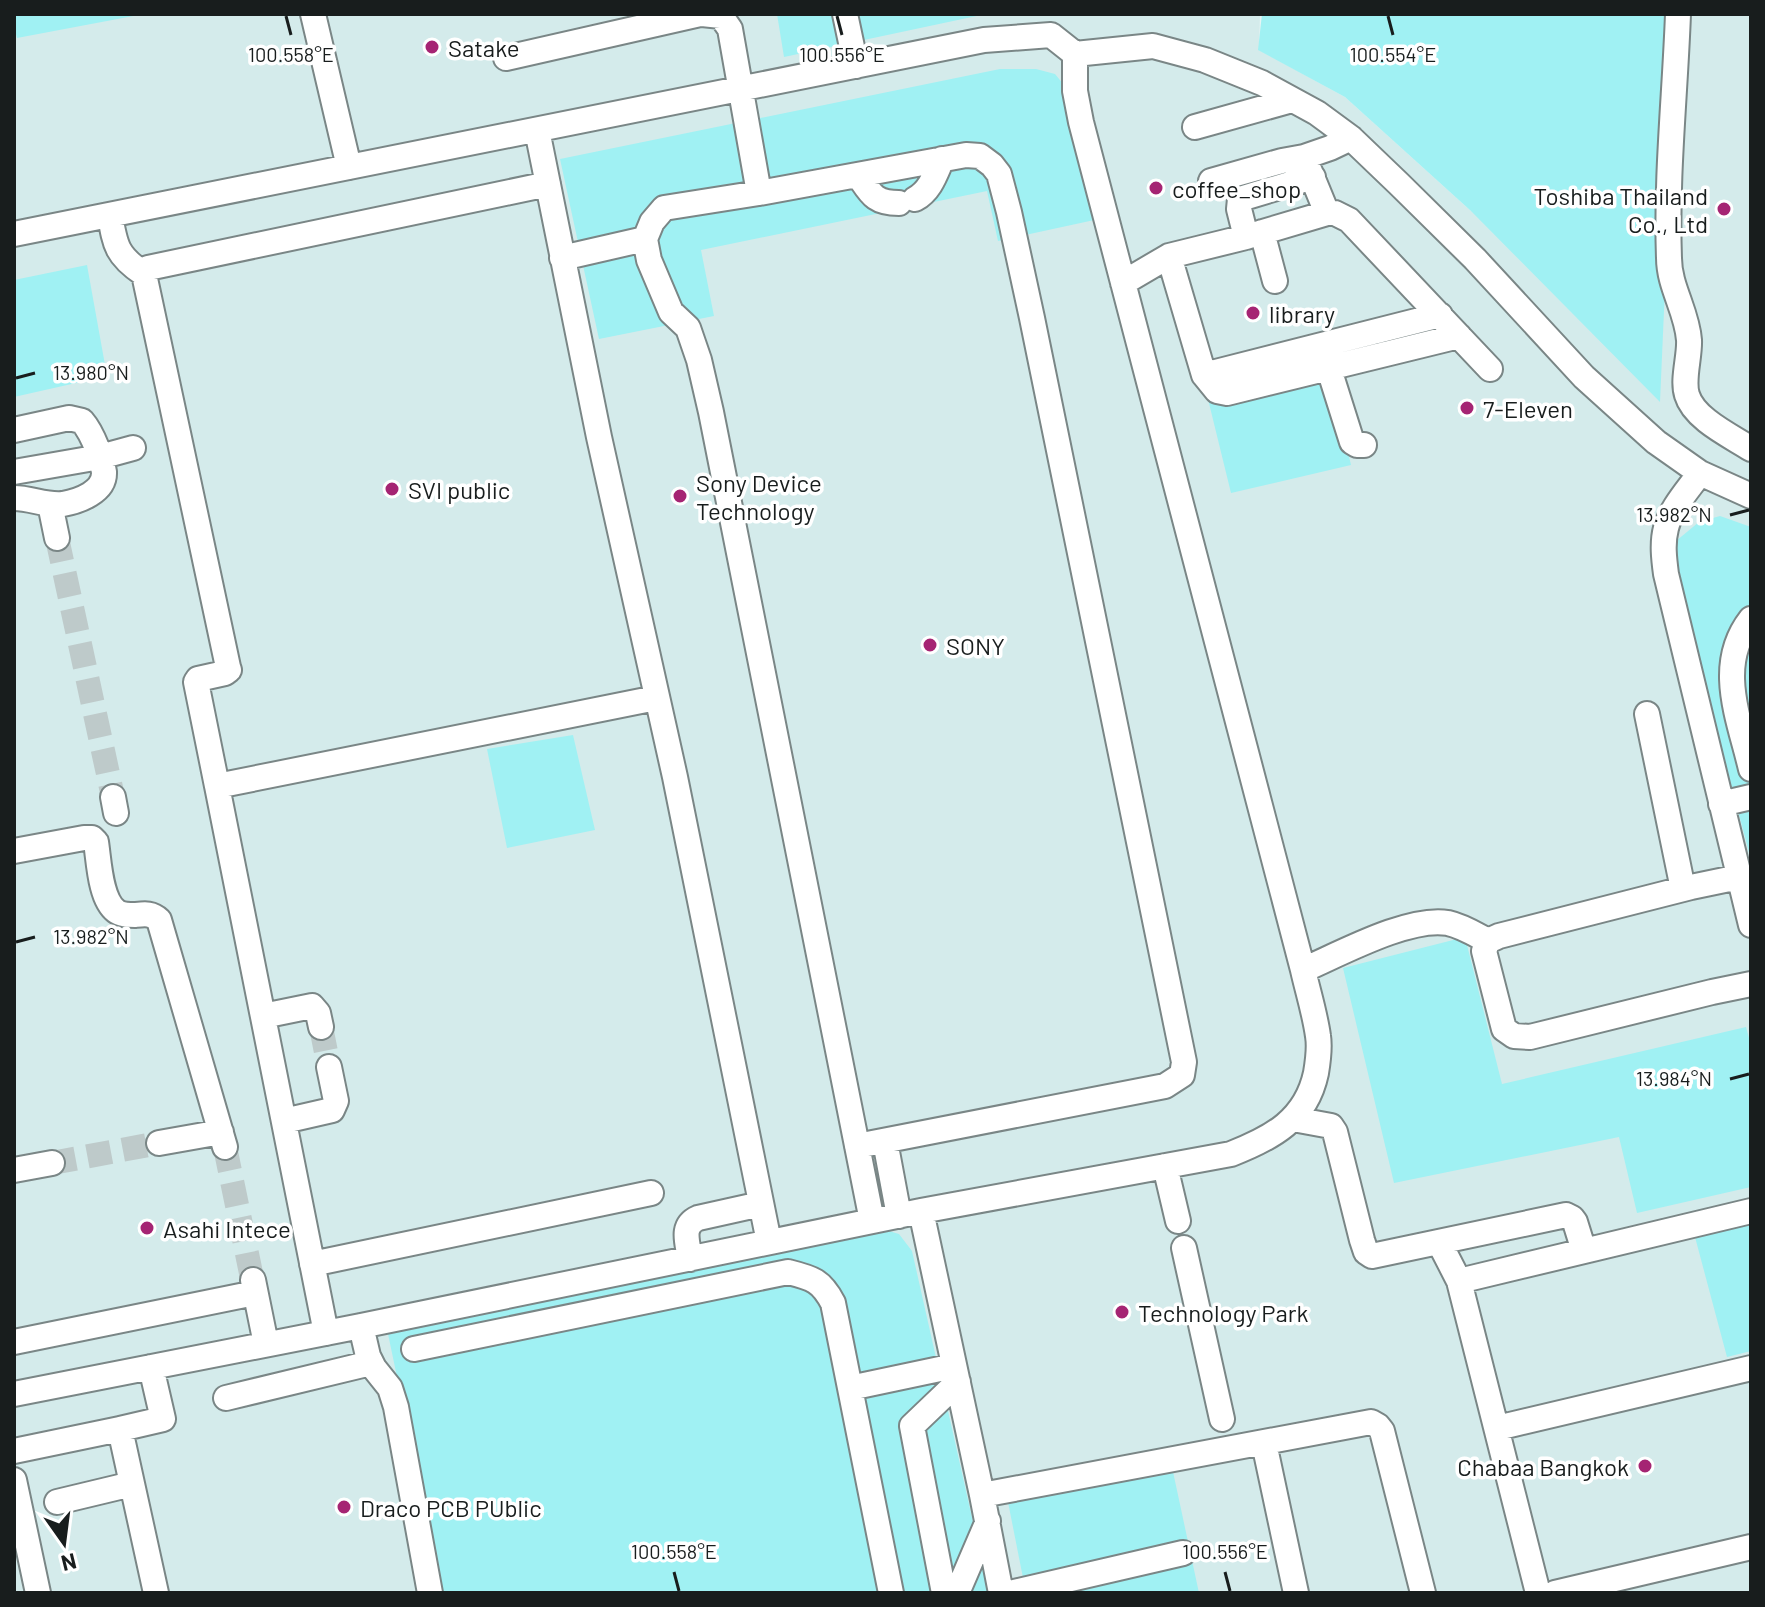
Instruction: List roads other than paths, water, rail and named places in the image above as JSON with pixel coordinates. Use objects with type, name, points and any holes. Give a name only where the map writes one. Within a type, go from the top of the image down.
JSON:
[{"type":"street","points":[[313,14],[349,167]]},
{"type":"street","points":[[506,58],[701,14],[721,16],[730,29],[759,193]]},
{"type":"street","points":[[845,14],[856,66]]},
{"type":"street","points":[[1678,14],[1669,260],[1671,281],[1685,318],[1689,339],[1686,393],[1693,406],[1711,425],[1751,449]]},
{"type":"street","points":[[144,274],[148,268],[542,157],[741,89],[984,40],[1051,35],[1075,54],[1153,46],[1205,60],[1262,83],[1317,113],[1327,213]]},
{"type":"street","points":[[14,1394],[872,1221],[1231,1154],[1278,1131],[1306,1103],[1314,1083],[1319,1039],[1081,122],[1075,91],[1075,54]]},
{"type":"street","points":[[1195,127],[1292,100]]},
{"type":"street","points":[[857,1146],[1165,1086],[1182,1075],[1184,1062],[1009,212],[999,174],[980,156],[966,155],[664,208],[652,222],[645,239],[649,260],[671,312],[688,328],[699,360],[872,1221]]},
{"type":"street","points":[[1275,281],[1239,209],[1240,199],[1322,155]]},
{"type":"street","points":[[1211,181],[1282,161],[1322,155],[1475,259],[1584,377],[1656,442],[1700,473],[1751,496]]},
{"type":"street","points":[[14,234],[110,219],[349,167],[542,157]]},
{"type":"street","points":[[542,157],[599,437],[675,777],[769,1242]]},
{"type":"street","points":[[858,175],[874,197],[885,203],[907,201],[922,195],[932,184],[942,159]]},
{"type":"street","points":[[1123,283],[1169,256],[1335,213],[1349,220],[1490,369]]},
{"type":"street","points":[[110,219],[117,249],[125,261],[144,274],[229,670],[196,682],[326,1333]]},
{"type":"street","points":[[562,258],[645,239]]},
{"type":"street","points":[[1169,256],[1204,375],[1217,391],[1227,393],[1459,336]]},
{"type":"street","points":[[1204,375],[1440,315]]},
{"type":"street","points":[[1329,369],[1352,442],[1364,445]]},
{"type":"street","points":[[14,430],[76,418],[89,428],[104,474],[95,492],[65,504],[14,498]]},
{"type":"street","points":[[14,472],[133,448]]},
{"type":"street","points":[[1700,473],[1674,508],[1666,527],[1666,574],[1721,804],[1728,879],[1751,925]]},
{"type":"street","points":[[50,504],[57,538]]},
{"type":"street","points":[[1751,619],[1735,647],[1731,685],[1751,769]]},
{"type":"street","points":[[217,786],[656,698]]},
{"type":"street","points":[[1647,714],[1687,888]]},
{"type":"street","points":[[1721,804],[1751,797]]},
{"type":"street","points":[[14,851],[92,838],[96,842],[103,888],[109,904],[117,913],[152,914],[159,920],[223,1140],[159,1143]]},
{"type":"street","points":[[1728,879],[1499,936],[1488,941],[1484,951],[1504,1029],[1514,1036],[1530,1037],[1748,985]]},
{"type":"street","points":[[1303,970],[1393,931],[1434,922],[1451,923],[1488,941]]},
{"type":"street","points":[[263,1016],[312,1006],[318,1013],[321,1027]]},
{"type":"street","points":[[284,1121],[332,1110],[336,1101],[329,1067]]},
{"type":"street","points":[[1293,1119],[1331,1126],[1335,1132],[1366,1252],[1372,1256],[1566,1215],[1575,1222],[1584,1251]]},
{"type":"street","points":[[885,1141],[910,1214],[956,1374],[1001,1593]]},
{"type":"street","points":[[14,1170],[52,1163]]},
{"type":"street","points":[[1165,1166],[1178,1221]]},
{"type":"street","points":[[312,1264],[651,1193]]},
{"type":"street","points":[[690,1259],[686,1231],[691,1221],[761,1204]]},
{"type":"street","points":[[1459,1281],[1751,1211]]},
{"type":"street","points":[[1439,1242],[1459,1281],[1538,1593]]},
{"type":"street","points":[[1184,1248],[1222,1419]]},
{"type":"street","points":[[414,1349],[788,1272],[814,1279],[826,1289],[833,1303],[891,1593]]},
{"type":"street","points":[[14,1342],[254,1285],[266,1344]]},
{"type":"street","points":[[361,1326],[371,1363],[390,1388],[396,1407],[430,1593]]},
{"type":"street","points":[[226,1398],[371,1363]]},
{"type":"street","points":[[14,1451],[163,1419],[151,1367]]},
{"type":"street","points":[[1497,1428],[1751,1368]]},
{"type":"street","points":[[850,1388],[956,1374]]},
{"type":"street","points":[[944,1593],[912,1426],[956,1374]]},
{"type":"street","points":[[982,1495],[1371,1422],[1382,1431],[1423,1593]]},
{"type":"street","points":[[120,1429],[156,1593]]},
{"type":"street","points":[[1264,1443],[1296,1593]]},
{"type":"street","points":[[14,1480],[38,1593]]},
{"type":"street","points":[[57,1502],[132,1484]]},
{"type":"street","points":[[957,1593],[988,1521]]},
{"type":"street","points":[[1555,1593],[1751,1547]]},
{"type":"street","points":[[1010,1593],[1183,1553]]},
{"type":"tunnel","points":[[57,538],[113,797]]},
{"type":"tunnel","points":[[321,1027],[329,1067]]},
{"type":"tunnel","points":[[52,1163],[159,1143]]},
{"type":"tunnel","points":[[225,1147],[252,1278]]},
{"type":"place","name":"Satake","points":[[432,47]]},
{"type":"place","name":"coffee_shop","points":[[1156,188]]},
{"type":"place","name":"Toshiba Thailand Co., Ltd","points":[[1724,209]]},
{"type":"place","name":"library","points":[[1253,313]]},
{"type":"place","name":"7-Eleven","points":[[1467,408]]},
{"type":"place","name":"SVI public","points":[[392,489]]},
{"type":"place","name":"Sony Device Technology","points":[[680,496]]},
{"type":"place","name":"SONY","points":[[930,645]]},
{"type":"place","name":"Asahi Intece","points":[[147,1228]]},
{"type":"place","name":"Technology Park","points":[[1122,1312]]},
{"type":"place","name":"Chabaa Bangkok","points":[[1645,1466]]},
{"type":"place","name":"Draco PCB PUblic","points":[[344,1507]]}]
